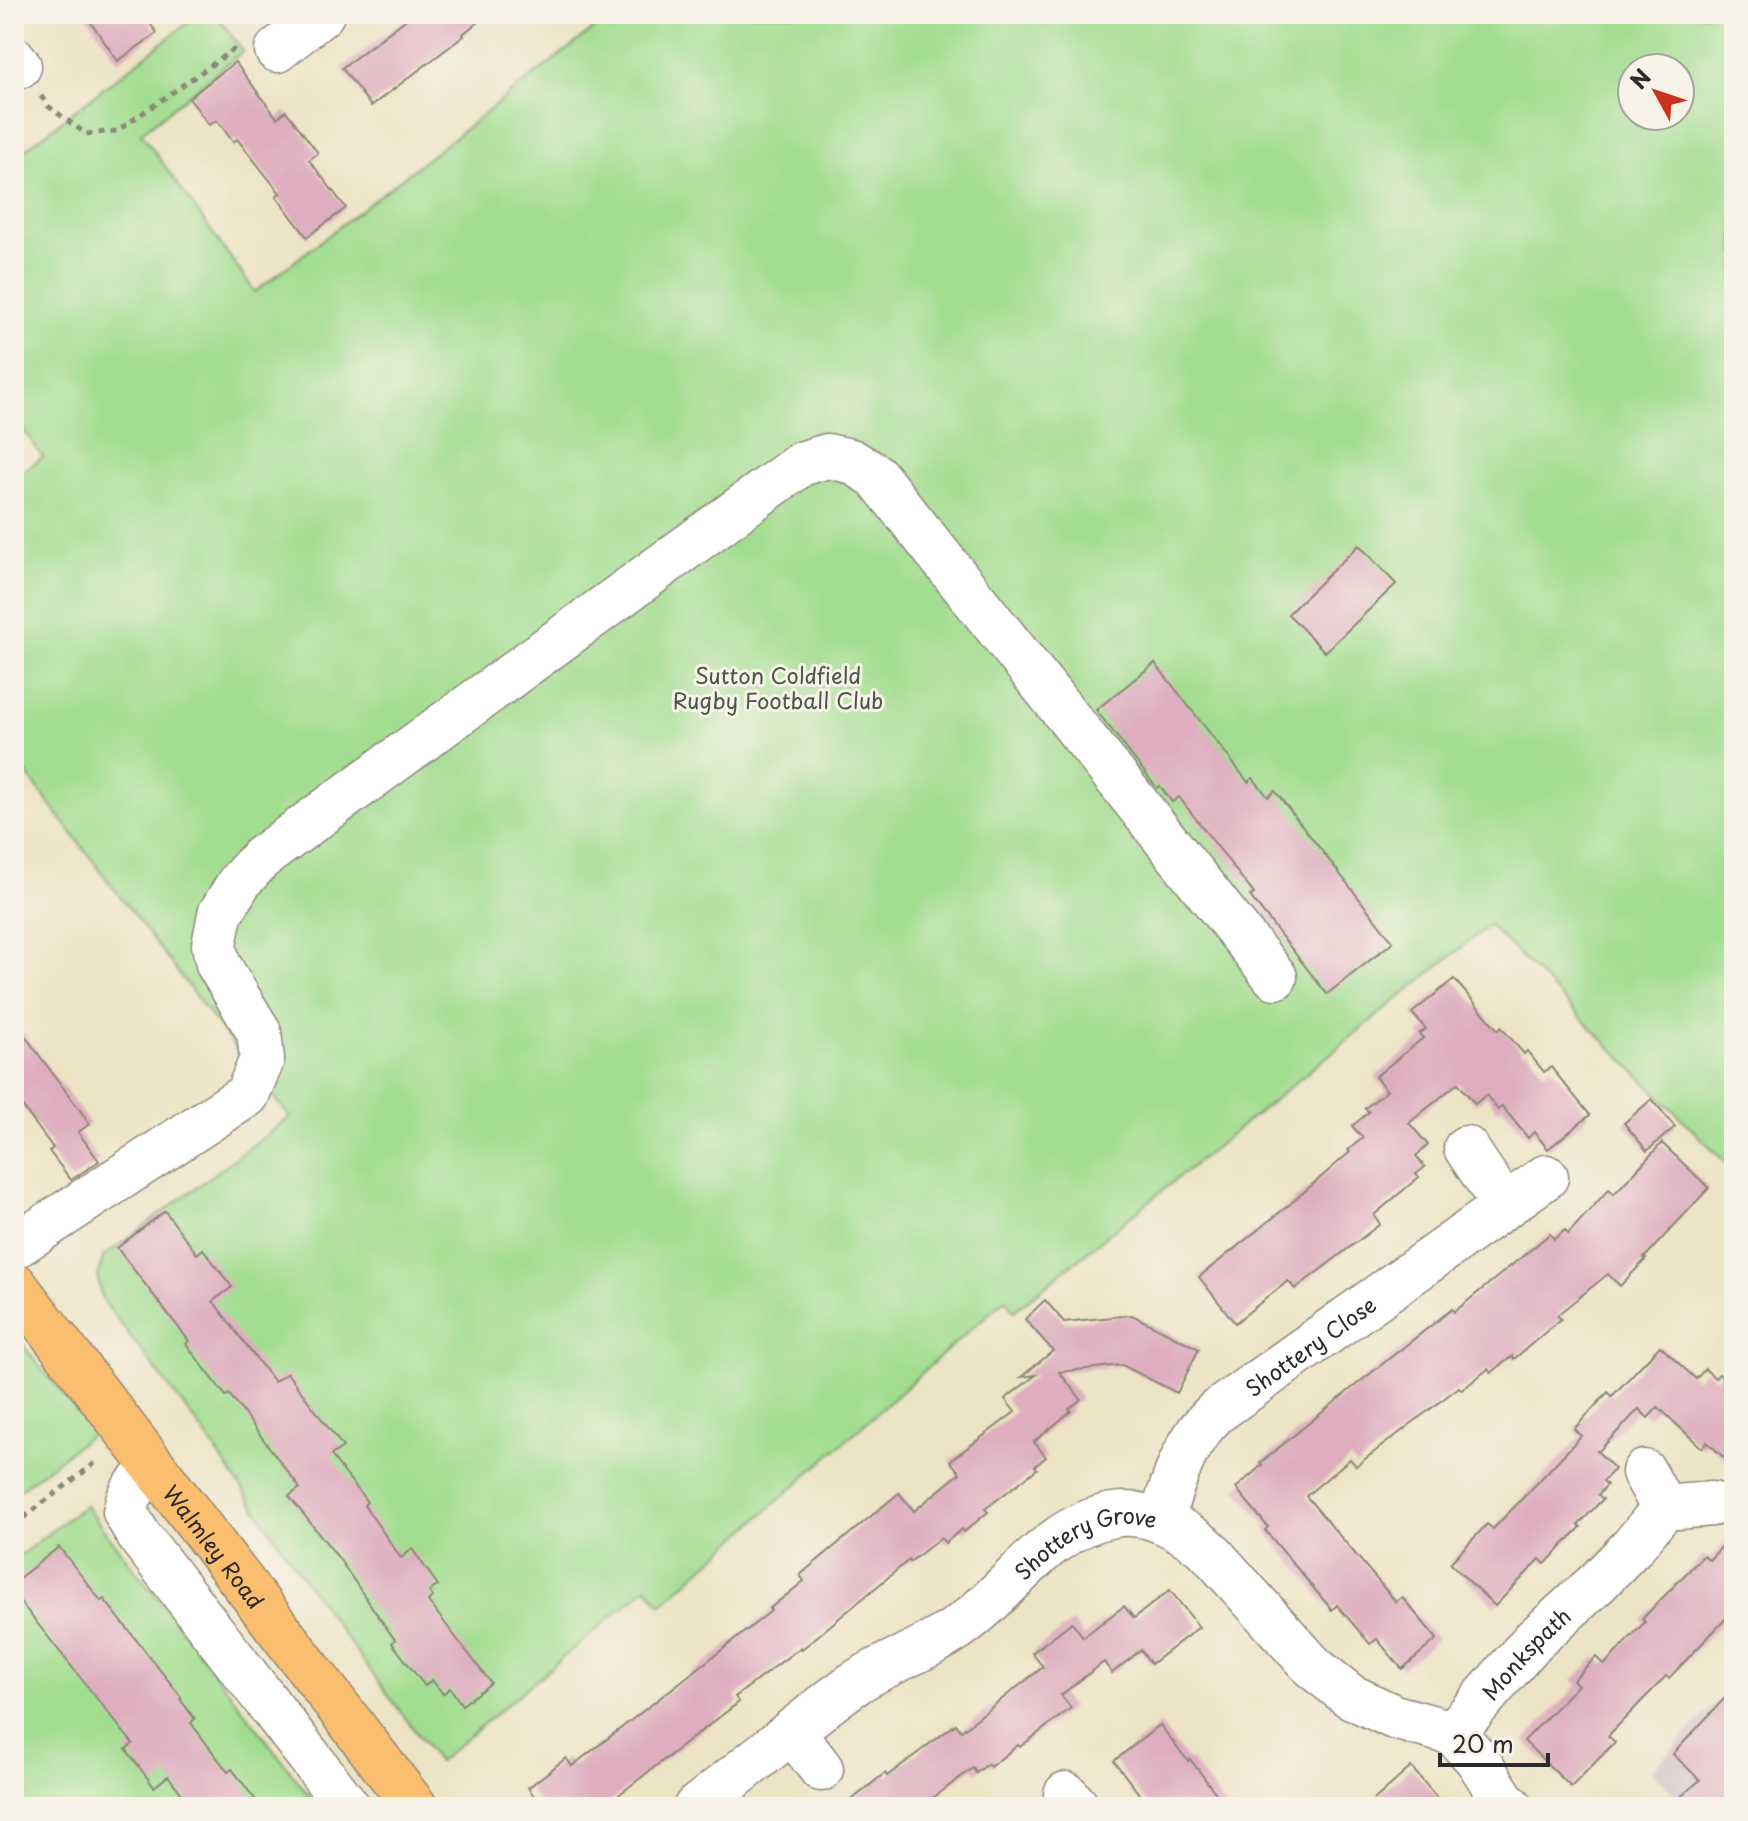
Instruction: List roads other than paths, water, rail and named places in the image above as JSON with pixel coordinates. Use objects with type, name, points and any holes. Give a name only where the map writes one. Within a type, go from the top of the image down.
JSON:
[{"type":"main road","name":"Walmley Road","points":[[14,1284],[415,1807]]},
{"type":"street","points":[[277,50],[322,14]]},
{"type":"street","points":[[14,1247],[247,1095],[262,1059],[259,1032],[218,964],[214,945],[220,914],[240,881],[261,858],[801,464],[827,456],[851,461],[876,476],[1275,977]]},
{"type":"street","points":[[1466,1148],[1504,1205]]},
{"type":"street","name":"Shottery Close","points":[[1161,1520],[1182,1458],[1200,1427],[1216,1412],[1546,1177]]},
{"type":"street","points":[[156,1470],[129,1494],[125,1512],[139,1536],[348,1807]]},
{"type":"street","name":"Monkspath","points":[[1453,1733],[1533,1641],[1633,1546],[1654,1490],[1712,1504]]},
{"type":"street","name":"Shottery Grove","points":[[696,1807],[859,1680],[966,1623],[1044,1549],[1076,1527],[1114,1515],[1138,1515],[1161,1520],[1207,1549],[1313,1667],[1350,1696],[1394,1717],[1453,1733]]},
{"type":"street","points":[[792,1731],[821,1769]]},
{"type":"street","points":[[1453,1733],[1477,1759],[1503,1800],[1511,1807]]},
{"type":"park label","name":"Sutton Coldfield Rugby Football Club","points":[[778,686]]}]
